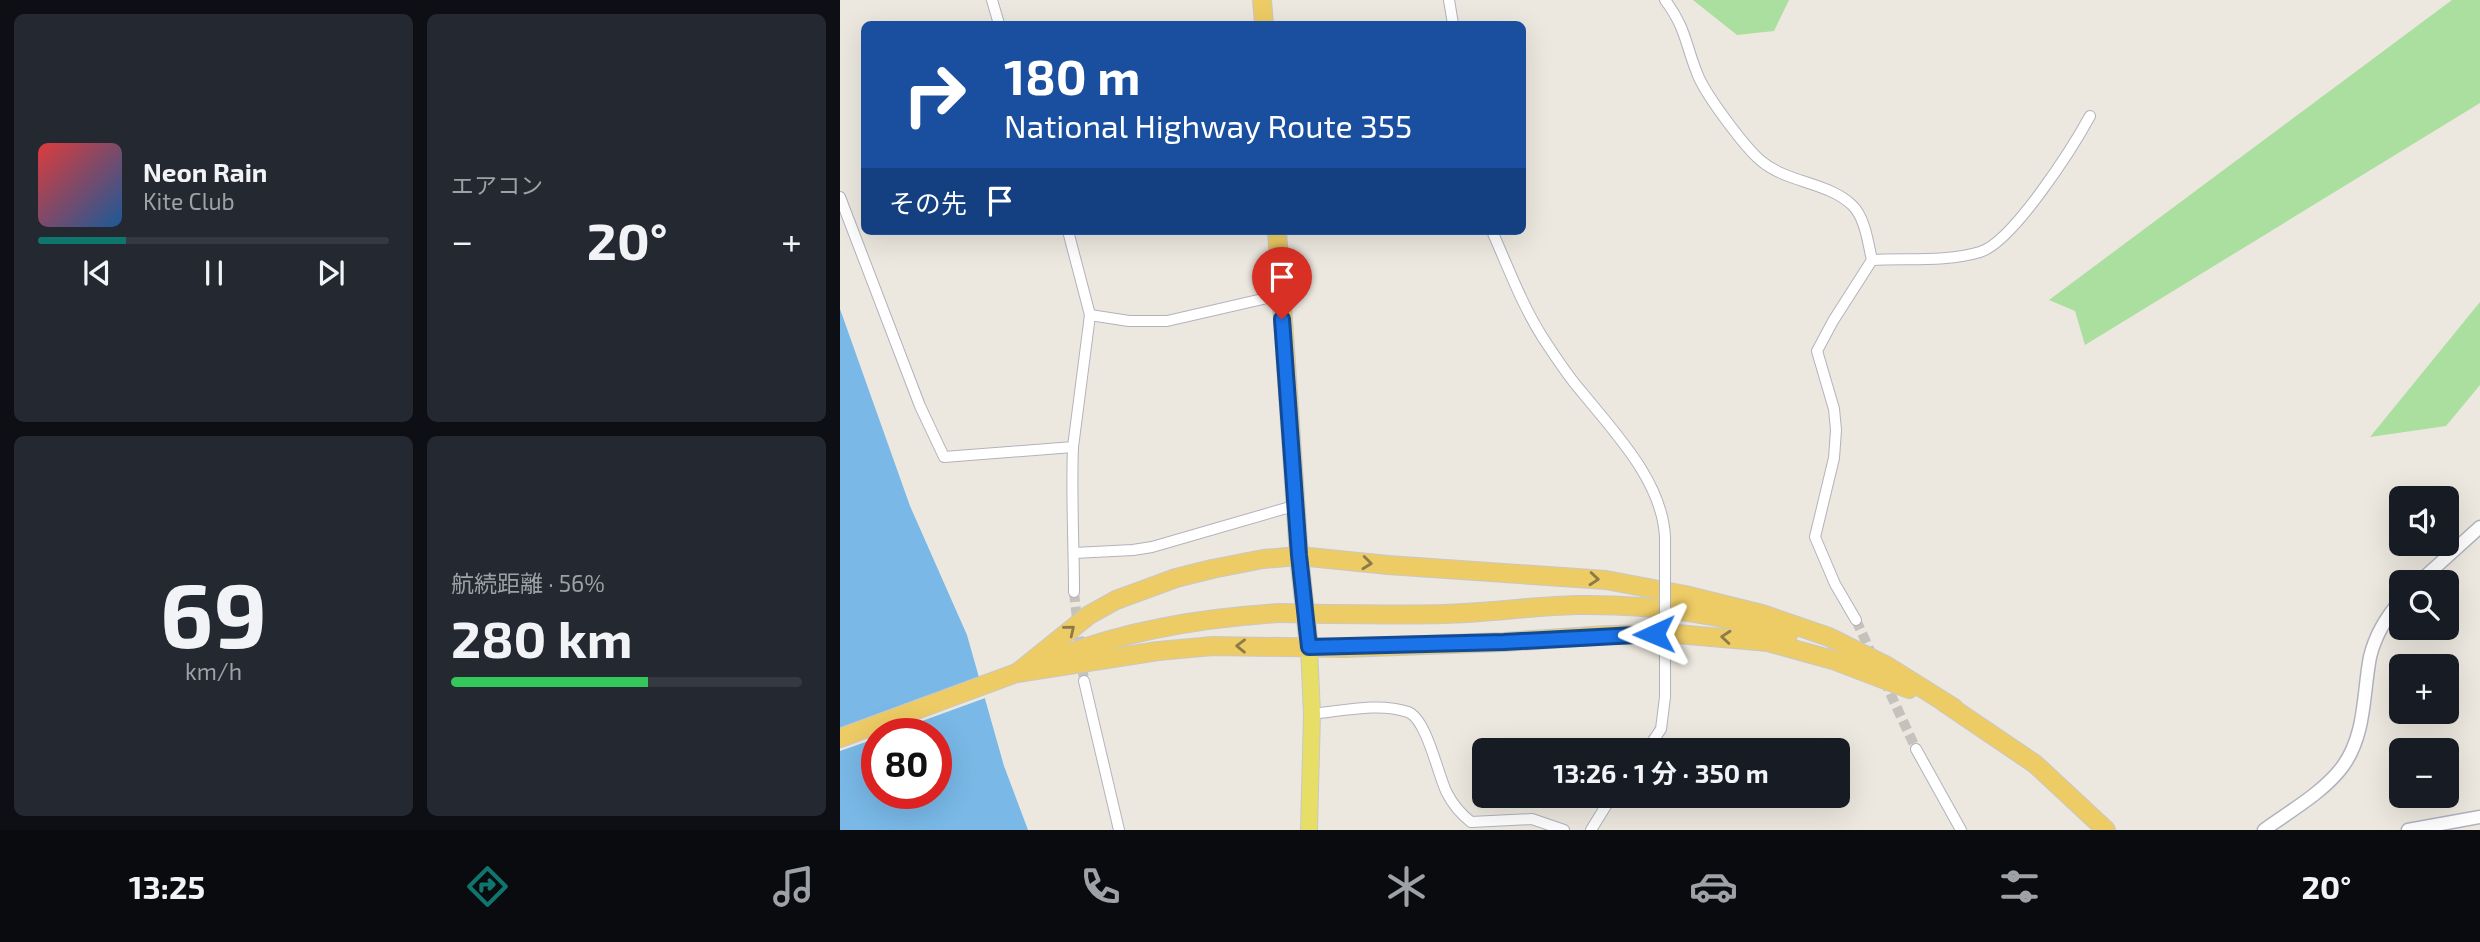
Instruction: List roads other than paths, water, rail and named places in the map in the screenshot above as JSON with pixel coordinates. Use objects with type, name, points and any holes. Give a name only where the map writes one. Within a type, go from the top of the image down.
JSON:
[{"type":"highway","points":[[1262,0],[1264,21]]},
{"type":"highway","points":[[1277,235],[1299,555],[1309,647]]},
{"type":"highway","points":[[1014,674],[1089,615],[1116,600],[1188,575],[1263,559],[1299,555],[1388,565],[1606,580],[1685,594],[1762,614],[1829,638],[1887,666],[2035,764],[2106,830]]},
{"type":"highway","points":[[840,738],[1101,642],[1150,629],[1203,620],[1280,613],[1445,614],[1576,605],[1674,610],[1726,618],[1769,629],[1870,665],[1954,708]]},
{"type":"highway","points":[[1014,674],[1158,651],[1213,646],[1309,647],[1504,642],[1607,635],[1677,634],[1768,642],[1805,651],[1868,672],[1954,708]]},
{"type":"main road","points":[[1309,647],[1312,714],[1309,830]]},
{"type":"street","points":[[992,0],[998,21]]},
{"type":"street","points":[[1448,0],[1452,21]]},
{"type":"street","points":[[1665,0],[1686,36],[1697,75],[1712,101],[1760,160],[1786,176],[1837,195],[1853,206],[1861,222],[1872,260],[1817,351],[1834,409],[1836,430],[1834,458],[1815,537],[1835,583],[1856,620]]},
{"type":"street","points":[[1872,260],[1947,257],[1981,252],[1995,244],[2017,223],[2077,139],[2090,116]]},
{"type":"street","points":[[840,197],[920,405],[944,457],[1073,447]]},
{"type":"street","points":[[1069,235],[1090,315],[1073,447],[1071,499],[1074,592]]},
{"type":"street","points":[[1494,235],[1543,337],[1578,388],[1628,448],[1658,500],[1665,538],[1665,696],[1661,729],[1655,738]]},
{"type":"street","points":[[1090,315],[1129,321],[1167,321],[1280,295]]},
{"type":"street","points":[[1074,553],[1133,551],[1152,547],[1297,505]]},
{"type":"street","points":[[2432,570],[2480,527]]},
{"type":"street","points":[[2264,830],[2328,783],[2344,765],[2358,732],[2376,638],[2389,618]]},
{"type":"street","points":[[1084,681],[1119,830]]},
{"type":"street","points":[[1312,714],[1377,708],[1411,713],[1420,723],[1447,793],[1462,815],[1471,822],[1532,819],[1564,830]]},
{"type":"street","points":[[1916,749],[1961,830]]},
{"type":"street","points":[[1591,830],[1605,808]]},
{"type":"street","points":[[2409,830],[2457,826],[2480,817]]},
{"type":"water","points":[[840,309],[910,506],[967,635],[1004,766],[1028,830],[840,830]]},
{"type":"tunnel","points":[[1074,592],[1084,681]]},
{"type":"tunnel","points":[[1856,620],[1873,657]]},
{"type":"tunnel","points":[[1884,680],[1916,749]]}]
